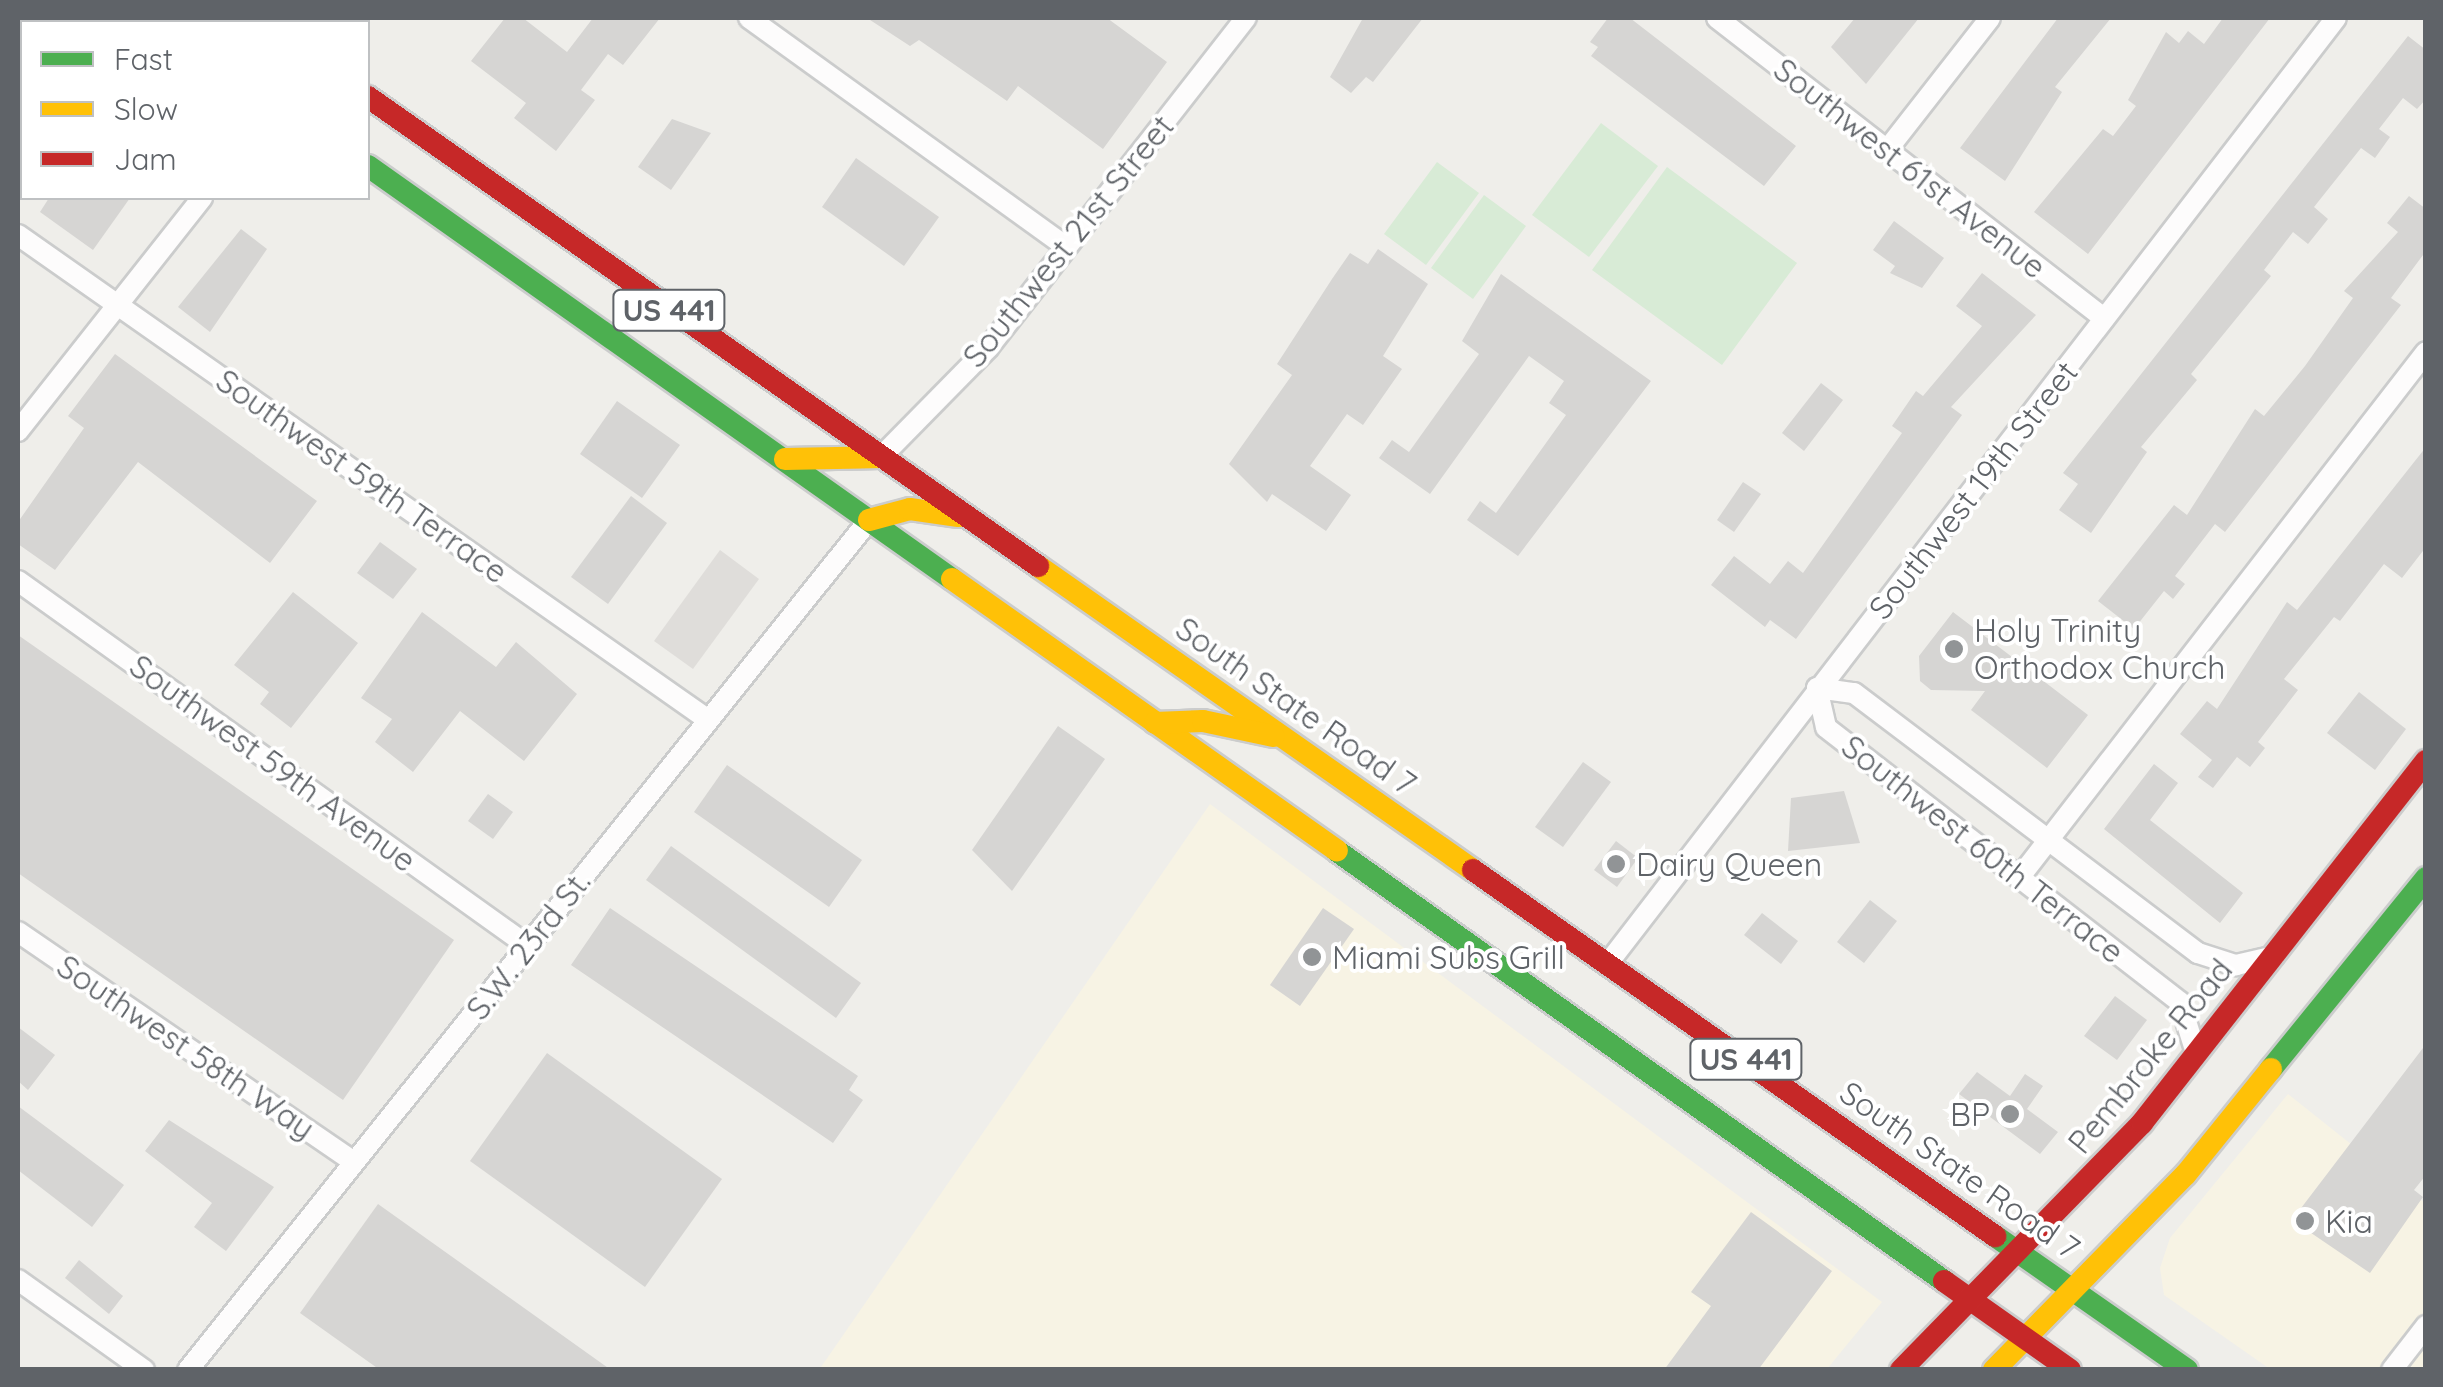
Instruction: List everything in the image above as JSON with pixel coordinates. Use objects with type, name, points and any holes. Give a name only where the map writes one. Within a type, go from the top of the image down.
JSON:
[{"type":"main road","name":"South State Road 7","points":[[370,97],[2187,1370]]},
{"type":"main road","name":"US 441","points":[[370,167],[2070,1370]]},
{"type":"main road","points":[[781,458],[881,457]]},
{"type":"main road","points":[[869,520],[910,508],[972,520]]},
{"type":"main road","points":[[1155,723],[1202,721],[1287,739]]},
{"type":"main road","name":"Pembroke Road","points":[[1901,1370],[2018,1252],[2196,1056],[2426,762]]},
{"type":"main road","points":[[1994,1370],[2186,1174],[2426,878]]},
{"type":"street","points":[[749,18],[1066,247]]},
{"type":"street","name":"Southwest 21st Street","points":[[881,457],[988,348],[1246,18]]},
{"type":"street","name":"Southwest 61st Avenue","points":[[1716,18],[2104,318]]},
{"type":"street","points":[[1887,150],[1990,18]]},
{"type":"street","name":"Southwest 19th Street","points":[[1609,962],[2336,18]]},
{"type":"street","points":[[18,431],[200,200]]},
{"type":"street","name":"Southwest 59th Terrace","points":[[18,235],[707,718]]},
{"type":"street","points":[[2019,878],[2426,352]]},
{"type":"street","name":"S.W. 23rd St.","points":[[188,1370],[869,520]]},
{"type":"street","name":"Southwest 59th Avenue","points":[[18,581],[528,946]]},
{"type":"street","name":"Southwest 60th Terrace","points":[[2196,1056],[2196,1031],[2180,1002],[1826,727],[1817,688],[1854,692],[2198,953],[2236,964],[2274,956]]},
{"type":"street","name":"Southwest 58th Way","points":[[18,932],[354,1162]]},
{"type":"street","points":[[18,1280],[144,1370]]},
{"type":"street","points":[[2392,1370],[2426,1326]]},
{"type":"shaded area","points":[[720,550],[759,579],[693,669],[654,641]]},
{"type":"shaded area","points":[[1210,804],[1882,1302],[1827,1369],[819,1370]]},
{"type":"shaded area","name":"Kia","points":[[2288,1094],[2425,1203],[2425,1369],[2270,1369],[2164,1295],[2160,1268],[2170,1238]]},
{"type":"green space","points":[[1601,123],[1658,166],[1589,257],[1532,215]]},
{"type":"green space","points":[[1437,162],[1479,193],[1426,265],[1384,234]]},
{"type":"green space","points":[[1667,167],[1797,263],[1722,365],[1592,270]]},
{"type":"green space","points":[[1484,195],[1526,226],[1473,299],[1431,268]]},
{"type":"building","points":[[505,18],[523,18],[567,52],[593,18],[660,18],[623,65],[608,54],[581,90],[595,100],[556,151],[514,118],[526,103],[471,61]]},
{"type":"building","points":[[867,18],[1107,18],[1167,62],[1103,149],[1018,86],[1007,101],[919,40],[910,46]]},
{"type":"building","points":[[1363,18],[1423,18],[1373,82],[1366,77],[1351,93],[1330,77]]},
{"type":"building","points":[[1608,18],[1630,18],[1796,146],[1764,186],[1591,56],[1598,47],[1590,42]]},
{"type":"building","points":[[1855,18],[1919,18],[1866,84],[1831,47]]},
{"type":"building","points":[[2058,18],[2111,18],[2055,87],[2062,92],[2005,181],[1960,148]]},
{"type":"building","points":[[2223,18],[2270,18],[2088,254],[2034,212],[2103,129],[2113,136],[2136,106],[2128,100],[2166,32],[2179,43],[2188,31],[2204,44]]},
{"type":"building","points":[[2408,36],[2426,50],[2426,99],[2417,109],[2403,98],[2379,129],[2390,137],[2375,158],[2361,148],[2314,207],[2328,219],[2308,244],[2293,232],[2264,270],[2271,276],[2191,374],[2197,380],[2141,447],[2147,452],[2091,533],[2059,510],[2078,484],[2063,473]]},
{"type":"building","points":[[672,119],[711,133],[671,190],[638,167]]},
{"type":"building","points":[[856,158],[939,217],[904,266],[822,207]]},
{"type":"building","points":[[2409,196],[2426,209],[2426,251],[2391,298],[2401,305],[2225,532],[2215,524],[2175,576],[2185,584],[2173,599],[2164,591],[2134,629],[2098,601],[2174,505],[2187,515],[2255,409],[2264,416],[2305,366],[2353,298],[2344,291],[2398,232],[2387,223]]},
{"type":"building","points":[[48,200],[129,200],[93,250],[40,212]]},
{"type":"building","points":[[1894,221],[1944,258],[1922,288],[1890,273],[1895,266],[1873,250]]},
{"type":"building","points":[[241,229],[267,249],[210,332],[178,307]]},
{"type":"building","points":[[1378,249],[1428,284],[1383,356],[1402,369],[1363,425],[1347,414],[1310,466],[1351,495],[1326,531],[1272,494],[1267,502],[1229,464],[1292,375],[1277,364],[1350,253],[1368,264]]},
{"type":"building","points":[[1982,273],[2036,315],[1951,407],[1962,415],[1796,639],[1770,620],[1765,627],[1711,585],[1734,556],[1770,584],[1788,561],[1803,573],[1902,433],[1892,426],[1916,391],[1923,396],[1982,326],[1956,306]]},
{"type":"building","points":[[1501,274],[1651,381],[1518,556],[1467,520],[1480,501],[1496,513],[1566,415],[1549,403],[1564,381],[1529,356],[1430,494],[1379,458],[1392,440],[1409,452],[1479,354],[1462,341]]},
{"type":"building","points":[[115,354],[317,501],[270,563],[138,462],[55,570],[18,544],[18,522],[84,428],[68,416]]},
{"type":"building","points":[[1821,383],[1843,400],[1804,451],[1782,433]]},
{"type":"building","points":[[617,401],[680,445],[642,498],[580,454]]},
{"type":"building","points":[[2426,447],[2426,547],[2402,578],[2384,564],[2340,621],[2334,617],[2284,679],[2298,690],[2258,742],[2265,748],[2250,767],[2237,757],[2213,788],[2198,777],[2212,760],[2180,734],[2207,701],[2217,709],[2287,602],[2297,610]]},
{"type":"building","points":[[1743,482],[1761,494],[1734,532],[1717,520]]},
{"type":"building","points":[[631,496],[667,523],[608,604],[571,577]]},
{"type":"building","points":[[380,542],[417,569],[393,599],[357,573]]},
{"type":"building","points":[[293,592],[358,643],[291,728],[260,704],[269,692],[234,665]]},
{"type":"building","points":[[422,612],[496,667],[516,642],[577,694],[524,761],[460,711],[413,772],[375,742],[392,719],[361,698]]},
{"type":"building","points":[[1953,612],[2088,715],[2047,768],[1971,710],[1985,691],[1931,690],[1920,681],[1919,656]]},
{"type":"building","points":[[18,635],[454,940],[343,1100],[18,873]]},
{"type":"building","points":[[2359,692],[2406,729],[2375,770],[2327,733]]},
{"type":"building","points":[[1058,726],[1105,759],[1012,891],[972,850]]},
{"type":"building","points":[[1583,762],[1611,782],[1563,847],[1535,827]]},
{"type":"building","points":[[2154,764],[2178,783],[2150,820],[2243,893],[2220,923],[2104,829]]},
{"type":"building","points":[[727,765],[862,860],[829,907],[694,812]]},
{"type":"building","points":[[1844,791],[1860,843],[1788,851],[1791,798]]},
{"type":"building","points":[[488,794],[513,812],[493,839],[468,821]]},
{"type":"building","name":"Dairy Queen","points":[[1616,841],[1638,858],[1617,887],[1594,870]]},
{"type":"building","points":[[671,846],[861,983],[836,1018],[646,880]]},
{"type":"building","points":[[1870,900],[1897,921],[1864,963],[1837,942]]},
{"type":"building","points":[[610,908],[858,1076],[849,1090],[863,1100],[833,1143],[571,965]]},
{"type":"building","name":"Miami Subs Grill","points":[[1323,908],[1354,929],[1300,1006],[1270,985]]},
{"type":"building","points":[[1762,913],[1798,941],[1781,964],[1744,935]]},
{"type":"building","points":[[2115,996],[2147,1020],[2117,1060],[2084,1036]]},
{"type":"building","points":[[18,1027],[55,1055],[28,1090],[18,1081]]},
{"type":"building","points":[[2426,1044],[2426,1175],[2414,1190],[2423,1197],[2370,1273],[2292,1220]]},
{"type":"building","points":[[547,1053],[722,1179],[645,1287],[470,1161]]},
{"type":"building","name":"BP","points":[[1977,1072],[2010,1096],[2025,1074],[2043,1086],[2027,1109],[2058,1132],[2040,1154],[1959,1094]]},
{"type":"building","points":[[18,1106],[124,1185],[92,1227],[18,1170]]},
{"type":"building","points":[[169,1120],[274,1187],[226,1251],[194,1227],[212,1203],[145,1151]]},
{"type":"building","points":[[378,1204],[611,1370],[380,1370],[300,1313]]},
{"type":"building","points":[[1751,1212],[1832,1271],[1758,1370],[1664,1370],[1711,1306],[1691,1292]]},
{"type":"building","points":[[79,1260],[123,1296],[109,1314],[65,1278]]},
{"type":"traffic: fast","points":[[158,18],[162,20]]},
{"type":"traffic: fast","points":[[256,18],[260,20]]},
{"type":"traffic: fast","points":[[370,167],[952,579]]},
{"type":"traffic: fast","points":[[1337,851],[1944,1281]]},
{"type":"traffic: fast","points":[[2271,1069],[2426,878]]},
{"type":"traffic: fast","points":[[1995,1236],[2187,1370]]},
{"type":"traffic: slow","points":[[785,459],[881,457]]},
{"type":"traffic: slow","points":[[869,520],[910,509],[958,516]]},
{"type":"traffic: slow","points":[[1038,566],[1473,870]]},
{"type":"traffic: slow","points":[[952,579],[1337,851]]},
{"type":"traffic: slow","points":[[1155,723],[1203,721],[1273,736]]},
{"type":"traffic: slow","points":[[1994,1370],[2186,1174],[2271,1069]]},
{"type":"traffic: jam","points":[[370,98],[1038,566]]},
{"type":"traffic: jam","points":[[1901,1370],[2142,1123],[2426,761]]},
{"type":"traffic: jam","points":[[1473,870],[1995,1236]]},
{"type":"traffic: jam","points":[[1944,1281],[2070,1370]]},
{"type":"place","name":"Holy Trinity Orthodox Church","points":[[1954,649]]},
{"type":"place","name":"Dairy Queen","points":[[1616,864]]},
{"type":"place","name":"Miami Subs Grill","points":[[1312,957]]},
{"type":"place","name":"BP","points":[[2010,1114]]},
{"type":"place","name":"Kia","points":[[2305,1221]]}]
